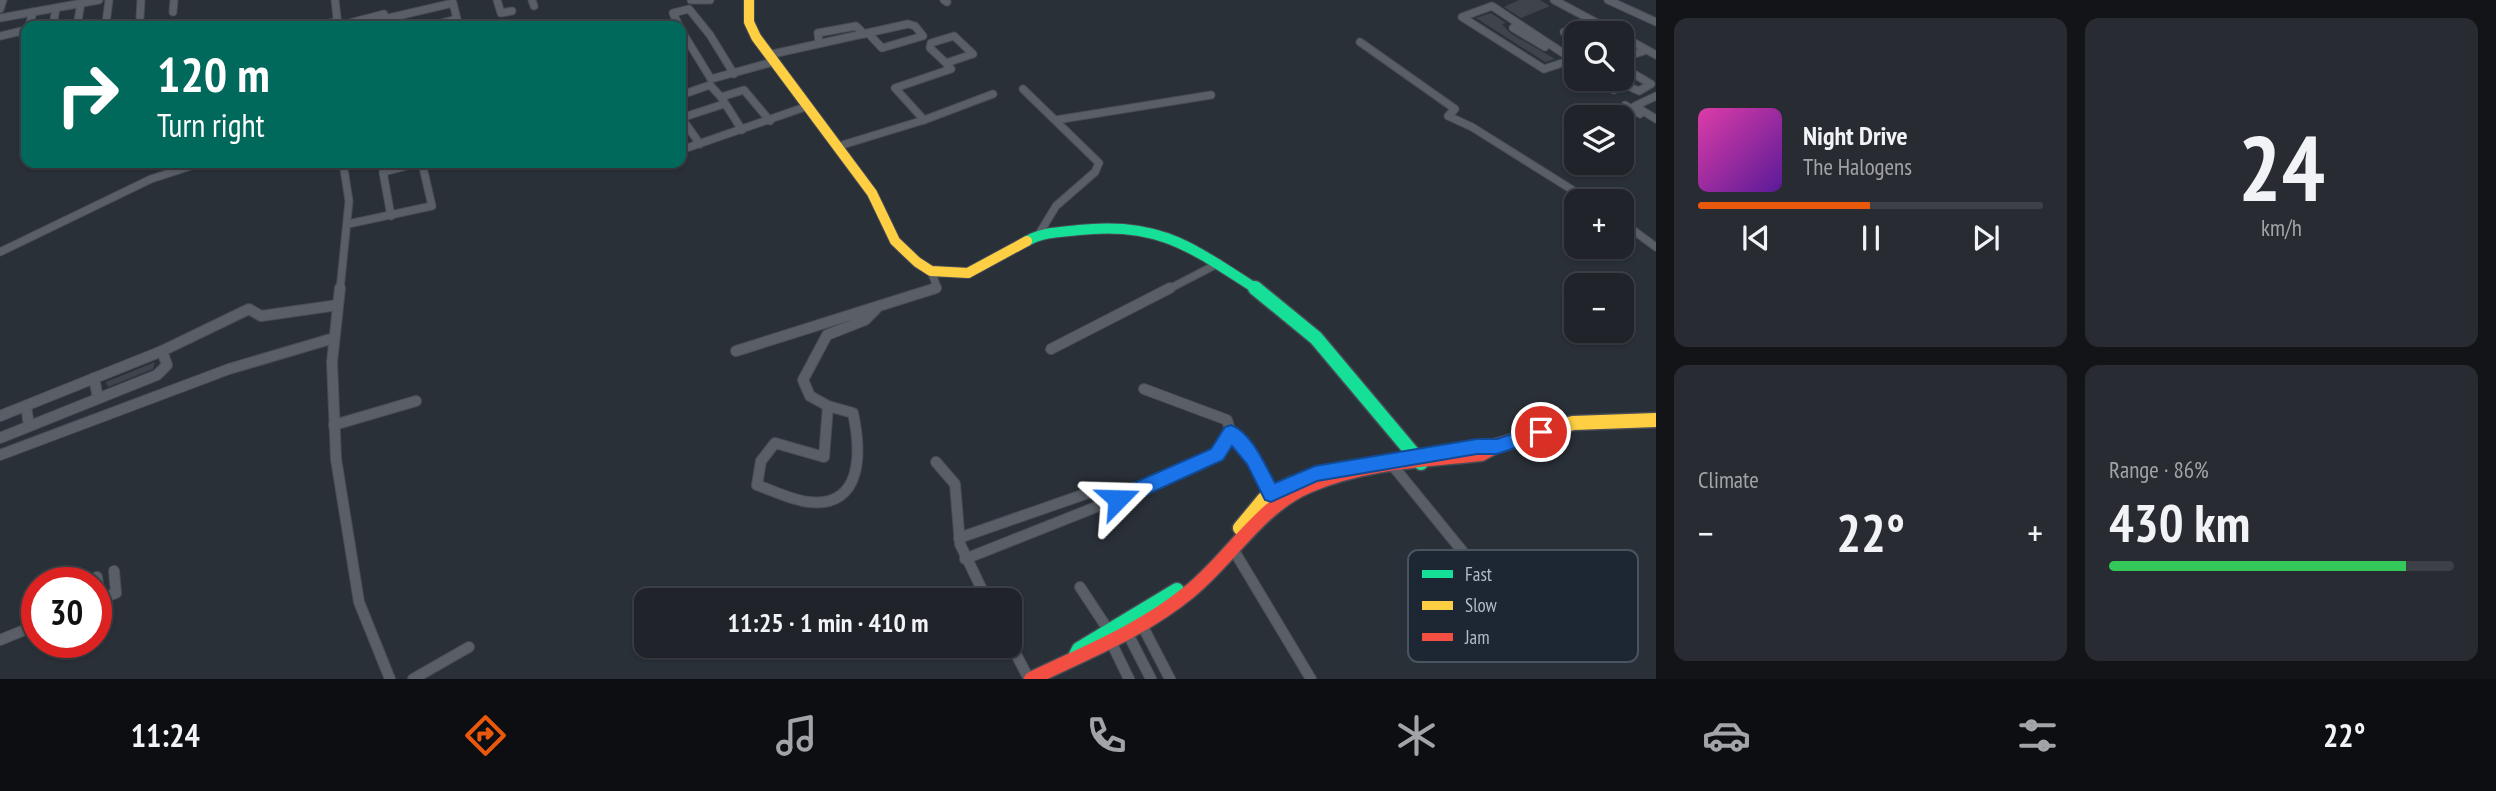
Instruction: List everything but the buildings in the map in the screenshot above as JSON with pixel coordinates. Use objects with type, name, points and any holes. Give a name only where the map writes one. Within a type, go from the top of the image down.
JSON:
[{"type":"main road","points":[[749,0],[749,22],[770,59],[839,146],[872,193],[895,242],[931,271],[968,273],[999,258],[1026,238],[1039,234],[1115,226],[1134,228],[1185,243],[1266,295],[1316,338],[1418,459]]},
{"type":"main road","points":[[1030,679],[1075,657],[1084,657],[1110,638],[1134,627],[1185,596],[1275,498],[1309,481],[1351,466],[1481,454],[1488,448],[1573,423],[1656,420]]},
{"type":"main road","points":[[1309,481],[1418,459]]},
{"type":"street","points":[[0,9],[3,0]]},
{"type":"street","points":[[0,19],[99,0]]},
{"type":"street","points":[[106,21],[109,0]]},
{"type":"street","points":[[140,17],[141,0]]},
{"type":"street","points":[[173,12],[174,0]]},
{"type":"street","points":[[335,0],[338,21]]},
{"type":"street","points":[[351,21],[440,0]]},
{"type":"street","points":[[497,0],[500,13],[512,11]]},
{"type":"street","points":[[691,0],[710,0]]},
{"type":"street","points":[[1554,0],[1593,21]]},
{"type":"street","points":[[1608,0],[1656,22]]},
{"type":"street","points":[[78,21],[84,2]]},
{"type":"street","points":[[380,21],[453,3],[457,19],[449,21]]},
{"type":"street","points":[[1492,6],[1572,59],[1544,69],[1462,17],[1492,6]]},
{"type":"street","points":[[54,21],[55,8]]},
{"type":"street","points":[[677,21],[673,13],[689,9],[770,121]]},
{"type":"street","points":[[30,21],[33,12]]},
{"type":"street","points":[[686,39],[708,78],[715,79],[735,75],[770,59],[819,43],[866,33],[913,24],[923,36],[882,48],[866,33]]},
{"type":"street","points":[[1514,28],[1564,55]]},
{"type":"street","points":[[0,36],[21,30]]},
{"type":"street","points":[[924,120],[895,88],[951,69],[930,48],[931,43],[954,36],[973,54],[946,63]]},
{"type":"street","points":[[1360,42],[1455,109],[1448,116],[1472,127],[1571,189]]},
{"type":"street","points":[[1634,43],[1656,55]]},
{"type":"street","points":[[1634,54],[1647,50]]},
{"type":"street","points":[[1634,74],[1651,84],[1639,91],[1634,89]]},
{"type":"street","points":[[686,93],[710,85],[743,130]]},
{"type":"street","points":[[1023,89],[1096,159],[1099,167],[1056,206],[1039,234]]},
{"type":"street","points":[[686,116],[741,90],[747,91]]},
{"type":"street","points":[[839,146],[924,120],[993,94]]},
{"type":"street","points":[[1056,120],[1211,95]]},
{"type":"street","points":[[1656,96],[1635,106],[1656,119]]},
{"type":"street","points":[[686,148],[808,106]]},
{"type":"street","points":[[1634,111],[1656,124]]},
{"type":"street","points":[[686,124],[701,144]]},
{"type":"street","points":[[0,252],[151,179],[185,168]]},
{"type":"street","points":[[344,168],[349,192],[348,224],[334,338],[334,425],[338,477],[359,602],[390,679]]},
{"type":"street","points":[[391,216],[383,172],[400,168]]},
{"type":"street","points":[[348,224],[432,206],[422,168]]},
{"type":"street","points":[[1634,229],[1656,247]]},
{"type":"street","points":[[1051,349],[1219,263]]},
{"type":"street","points":[[736,351],[936,289],[931,271]]},
{"type":"street","points":[[0,416],[162,351],[250,309],[261,316],[338,305]]},
{"type":"street","points":[[828,406],[824,457],[775,443],[761,461],[757,485],[815,502],[827,501],[852,483],[859,462],[860,441],[853,412],[828,406],[810,397],[803,380],[827,335],[865,320],[877,308]]},
{"type":"street","points":[[0,455],[229,369],[334,338]]},
{"type":"street","points":[[0,438],[160,373],[167,362],[162,351]]},
{"type":"street","points":[[94,378],[98,398]]},
{"type":"street","points":[[1144,389],[1227,420],[1231,433],[1253,458],[1275,498]]},
{"type":"street","points":[[334,425],[416,401]]},
{"type":"street","points":[[26,406],[29,426]]},
{"type":"street","points":[[965,559],[1217,455],[1231,433]]},
{"type":"street","points":[[936,462],[955,484],[959,538],[965,559],[980,588]]},
{"type":"street","points":[[1393,466],[1461,550]]},
{"type":"street","points":[[959,538],[1091,492],[1104,492],[1111,501]]},
{"type":"street","points":[[1231,547],[1282,625],[1311,679]]},
{"type":"street","points":[[112,595],[116,593],[114,571]]},
{"type":"street","points":[[1080,587],[1110,638],[1129,679]]},
{"type":"street","points":[[1134,627],[1151,679]]},
{"type":"street","points":[[1134,627],[1170,679]]},
{"type":"street","points":[[0,640],[21,631]]},
{"type":"street","points":[[413,679],[469,647]]},
{"type":"street","points":[[1018,658],[1030,679]]},
{"type":"traffic: fast","points":[[1027,241],[1039,234],[1115,226],[1157,233],[1185,243],[1266,295],[1316,338],[1421,463]]},
{"type":"traffic: fast","points":[[1075,657],[1079,649],[1177,590]]},
{"type":"traffic: slow","points":[[749,0],[749,22],[756,37],[872,193],[895,241],[917,262],[931,271],[968,273],[1027,241]]},
{"type":"traffic: slow","points":[[1496,446],[1573,423],[1656,420]]},
{"type":"traffic: slow","points":[[1240,528],[1264,499],[1291,484]]},
{"type":"traffic: jam","points":[[1031,679],[1110,644],[1155,618],[1209,575],[1279,503],[1308,486],[1350,472],[1481,454],[1496,446]]},
{"type":"route","points":[[1118,499],[1217,455],[1231,433],[1253,458],[1271,494],[1315,474],[1477,447],[1497,447],[1541,432]]}]
